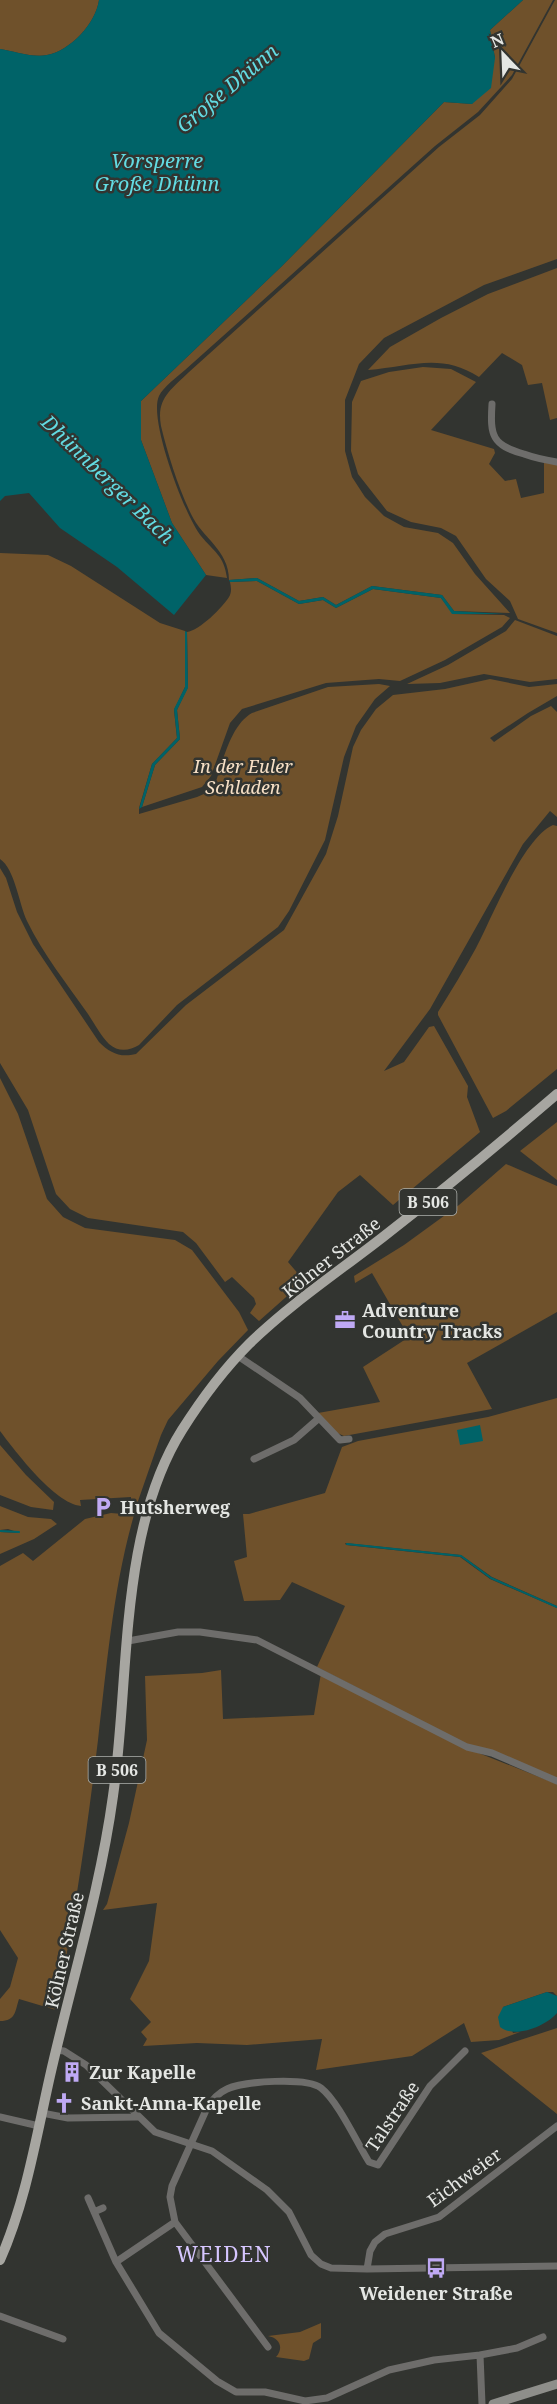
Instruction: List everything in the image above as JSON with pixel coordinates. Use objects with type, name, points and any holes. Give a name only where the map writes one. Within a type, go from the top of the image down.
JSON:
[{"type":"main road","name":"Kölner Straße","points":[[0,2260],[26,2186],[101,1864],[113,1798],[122,1726],[136,1559],[159,1480],[181,1432],[238,1356],[263,1332],[420,1208],[557,1094]]},
{"type":"main road","points":[[493,2404],[557,2385]]},
{"type":"street","points":[[492,404],[491,423],[496,440],[505,448],[542,460],[557,462]]},
{"type":"street","points":[[238,1356],[300,1398],[340,1440],[349,1439]]},
{"type":"street","points":[[254,1460],[294,1440],[318,1419]]},
{"type":"street","points":[[128,1641],[178,1632],[228,1635],[257,1640],[467,1747],[492,1754],[557,1781]]},
{"type":"street","points":[[56,2050],[86,2065],[155,2133],[212,2151],[277,2198],[289,2212],[310,2255],[321,2264],[331,2268],[368,2269],[557,2266]]},
{"type":"street","name":"Talstraße","points":[[190,2145],[214,2097],[227,2089],[243,2084],[303,2081],[320,2087],[329,2096],[369,2162],[378,2165],[430,2086],[465,2051]]},
{"type":"street","points":[[42,2114],[68,2118],[137,2117]]},
{"type":"street","points":[[0,2117],[39,2126]]},
{"type":"street","name":"Eichweier","points":[[368,2269],[370,2251],[375,2242],[385,2234],[439,2217],[557,2126]]},
{"type":"street","points":[[190,2145],[172,2186],[170,2197],[175,2222],[268,2347]]},
{"type":"street","points":[[88,2198],[116,2262],[159,2333],[176,2350],[217,2381],[236,2392],[265,2392],[305,2401],[327,2398],[389,2370],[434,2360],[517,2348],[543,2337]]},
{"type":"street","points":[[94,2212],[103,2208]]},
{"type":"street","points":[[116,2262],[175,2222]]},
{"type":"street","points":[[0,2316],[63,2339]]},
{"type":"street","points":[[480,2355],[483,2404]]},
{"type":"green space","points":[[0,0],[99,0],[93,18],[73,42],[56,52],[41,56],[0,49]]},
{"type":"green space","points":[[523,0],[553,0],[512,75],[478,112],[435,146],[170,382],[159,396],[157,408],[163,445],[178,489],[194,525],[224,564],[227,578],[206,575],[172,523],[141,440],[141,401],[282,266],[444,102],[472,104],[495,58],[490,30]]},
{"type":"green space","points":[[557,0],[557,259],[484,285],[384,338],[359,364],[345,400],[345,451],[352,477],[365,497],[384,516],[404,527],[438,533],[453,543],[475,574],[510,613],[454,611],[442,595],[372,586],[336,605],[323,597],[299,601],[257,578],[229,580],[225,560],[196,522],[186,504],[170,459],[160,416],[166,395],[439,147],[480,115],[512,79]]},
{"type":"green space","points":[[557,268],[557,418],[550,420],[542,383],[528,385],[522,365],[502,353],[479,377],[465,369],[438,363],[368,370],[390,347],[441,318],[488,294]]},
{"type":"green space","points":[[423,367],[451,369],[476,382],[431,430],[494,449],[495,453],[489,464],[505,481],[516,479],[521,498],[544,493],[544,462],[557,464],[557,633],[518,619],[510,601],[486,579],[456,536],[441,528],[411,522],[387,511],[358,474],[351,451],[352,402],[361,381],[389,372]]},
{"type":"green space","name":"In der Euler Schladen","points":[[0,553],[48,555],[71,566],[160,623],[185,631],[185,687],[174,710],[177,738],[152,764],[139,814],[213,790],[237,727],[252,713],[328,687],[379,684],[390,686],[375,699],[356,726],[344,757],[325,840],[289,911],[278,927],[177,1005],[139,1045],[124,1050],[109,1044],[100,1033],[48,957],[27,921],[13,879],[0,859]]},
{"type":"green space","points":[[257,581],[299,604],[323,600],[336,608],[373,589],[441,598],[453,614],[504,615],[510,618],[502,627],[445,660],[400,681],[379,679],[326,683],[242,709],[230,723],[211,776],[202,787],[142,807],[155,765],[180,739],[177,710],[188,687],[187,632],[204,623],[222,607],[230,595],[230,582]]},
{"type":"green space","points":[[515,620],[557,636],[557,679],[530,682],[484,674],[440,683],[407,684],[448,665],[506,631]]},
{"type":"green space","points":[[490,679],[529,687],[557,684],[557,696],[490,738],[494,742],[531,716],[551,706],[557,712],[557,817],[550,811],[523,844],[430,1009],[384,1071],[404,1062],[429,1027],[434,1026],[468,1086],[467,1097],[480,1132],[393,1205],[360,1175],[338,1192],[288,1262],[307,1284],[294,1290],[259,1321],[250,1313],[256,1304],[254,1298],[232,1277],[225,1282],[196,1243],[183,1232],[88,1218],[70,1209],[56,1194],[28,1110],[0,1063],[0,868],[6,878],[17,912],[33,944],[99,1042],[116,1054],[136,1054],[186,1005],[284,930],[326,854],[338,816],[353,747],[361,730],[376,709],[393,695],[445,689]]},
{"type":"green space","points":[[553,825],[557,826],[557,1069],[506,1111],[493,1118],[438,1012],[476,948],[499,899],[520,862],[531,845]]},
{"type":"green space","points":[[0,1078],[18,1114],[47,1199],[63,1217],[85,1228],[175,1240],[192,1250],[239,1312],[248,1330],[218,1361],[168,1420],[137,1504],[131,1505],[131,1497],[80,1500],[81,1506],[70,1503],[36,1475],[0,1431]]},
{"type":"green space","points":[[557,1122],[557,1180],[520,1151]]},
{"type":"green space","points":[[506,1164],[557,1186],[557,1312],[467,1363],[492,1409],[344,1436],[335,1432],[318,1413],[380,1402],[363,1367],[409,1337],[372,1273],[355,1283],[354,1276],[404,1245],[459,1205]]},
{"type":"green space","points":[[557,1398],[557,1606],[492,1577],[461,1555],[345,1543],[346,1545],[460,1557],[490,1579],[557,1608],[557,1779],[468,1745],[317,1667],[345,1606],[292,1582],[280,1600],[244,1601],[234,1561],[247,1557],[243,1514],[325,1493],[342,1447],[358,1441],[488,1417]]},
{"type":"green space","points":[[0,1445],[54,1502],[53,1510],[31,1507],[0,1495]]},
{"type":"green space","points":[[0,1506],[28,1517],[51,1519],[57,1524],[34,1539],[0,1554],[0,1532],[20,1533],[8,1529],[0,1530]]},
{"type":"green space","points":[[111,1513],[134,1515],[116,1598],[85,1842],[56,2010],[19,1999],[12,2017],[0,2021],[0,1999],[10,1987],[18,1958],[0,1930],[0,1566],[23,1553],[33,1561],[85,1519]]},
{"type":"green space","points":[[221,1670],[223,1719],[314,1715],[321,1673],[466,1748],[557,1784],[557,1996],[553,1992],[547,1992],[503,2007],[513,2033],[520,2032],[499,2040],[471,2042],[464,2023],[412,2056],[316,2070],[322,2039],[247,2045],[197,2043],[143,2046],[147,2039],[141,2032],[151,2022],[130,1999],[149,1961],[157,1903],[103,1910],[107,1904],[129,1823],[147,1740],[145,1676]]},
{"type":"green space","points":[[557,2028],[557,2114],[481,2053]]},
{"type":"green space","points":[[321,2323],[321,2338],[313,2343],[309,2359],[304,2361],[276,2357],[280,2344],[268,2336],[300,2332]]},
{"type":"water","name":"Vorsperre Große Dhünn","points":[[99,0],[523,0],[490,30],[495,58],[491,88],[472,104],[444,102],[282,266],[141,401],[141,440],[172,523],[206,575],[174,615],[117,567],[60,528],[29,493],[5,496],[0,501],[0,49],[36,56],[56,52],[80,35],[93,18]]},
{"type":"water","points":[[257,578],[299,601],[323,597],[336,605],[372,586],[442,595],[454,611],[504,614],[452,614],[441,598],[373,589],[336,608],[323,600],[299,604],[257,581],[230,582],[229,580]]},
{"type":"water","points":[[185,631],[187,632],[188,688],[177,710],[180,739],[155,765],[142,807],[139,809],[152,764],[177,738],[174,709],[185,687]]},
{"type":"water","points":[[480,1425],[483,1441],[460,1445],[457,1430]]},
{"type":"water","points":[[547,1992],[557,1996],[557,2013],[552,2018],[522,2031],[514,2032],[500,2027],[498,2017],[503,2007]]},
{"type":"waterway","points":[[0,1531],[19,1532]]},
{"type":"waterway","points":[[347,1544],[461,1556],[491,1578],[557,1607]]},
{"type":"place","name":"Adventure Country Tracks","points":[[345,1320]]},
{"type":"place","name":"Hutsherweg","points":[[103,1507]]},
{"type":"place","name":"Zur Kapelle","points":[[72,2072]]},
{"type":"place","name":"Sankt-Anna-Kapelle","points":[[64,2103]]},
{"type":"place","name":"Weidener Straße","points":[[436,2268]]},
{"type":"district","name":"WEIDEN","points":[[224,2254]]},
{"type":"water label","name":"Große Dhünn","points":[[227,88]]},
{"type":"water label","name":"Dhünnberger Bach","points":[[108,479]]}]
